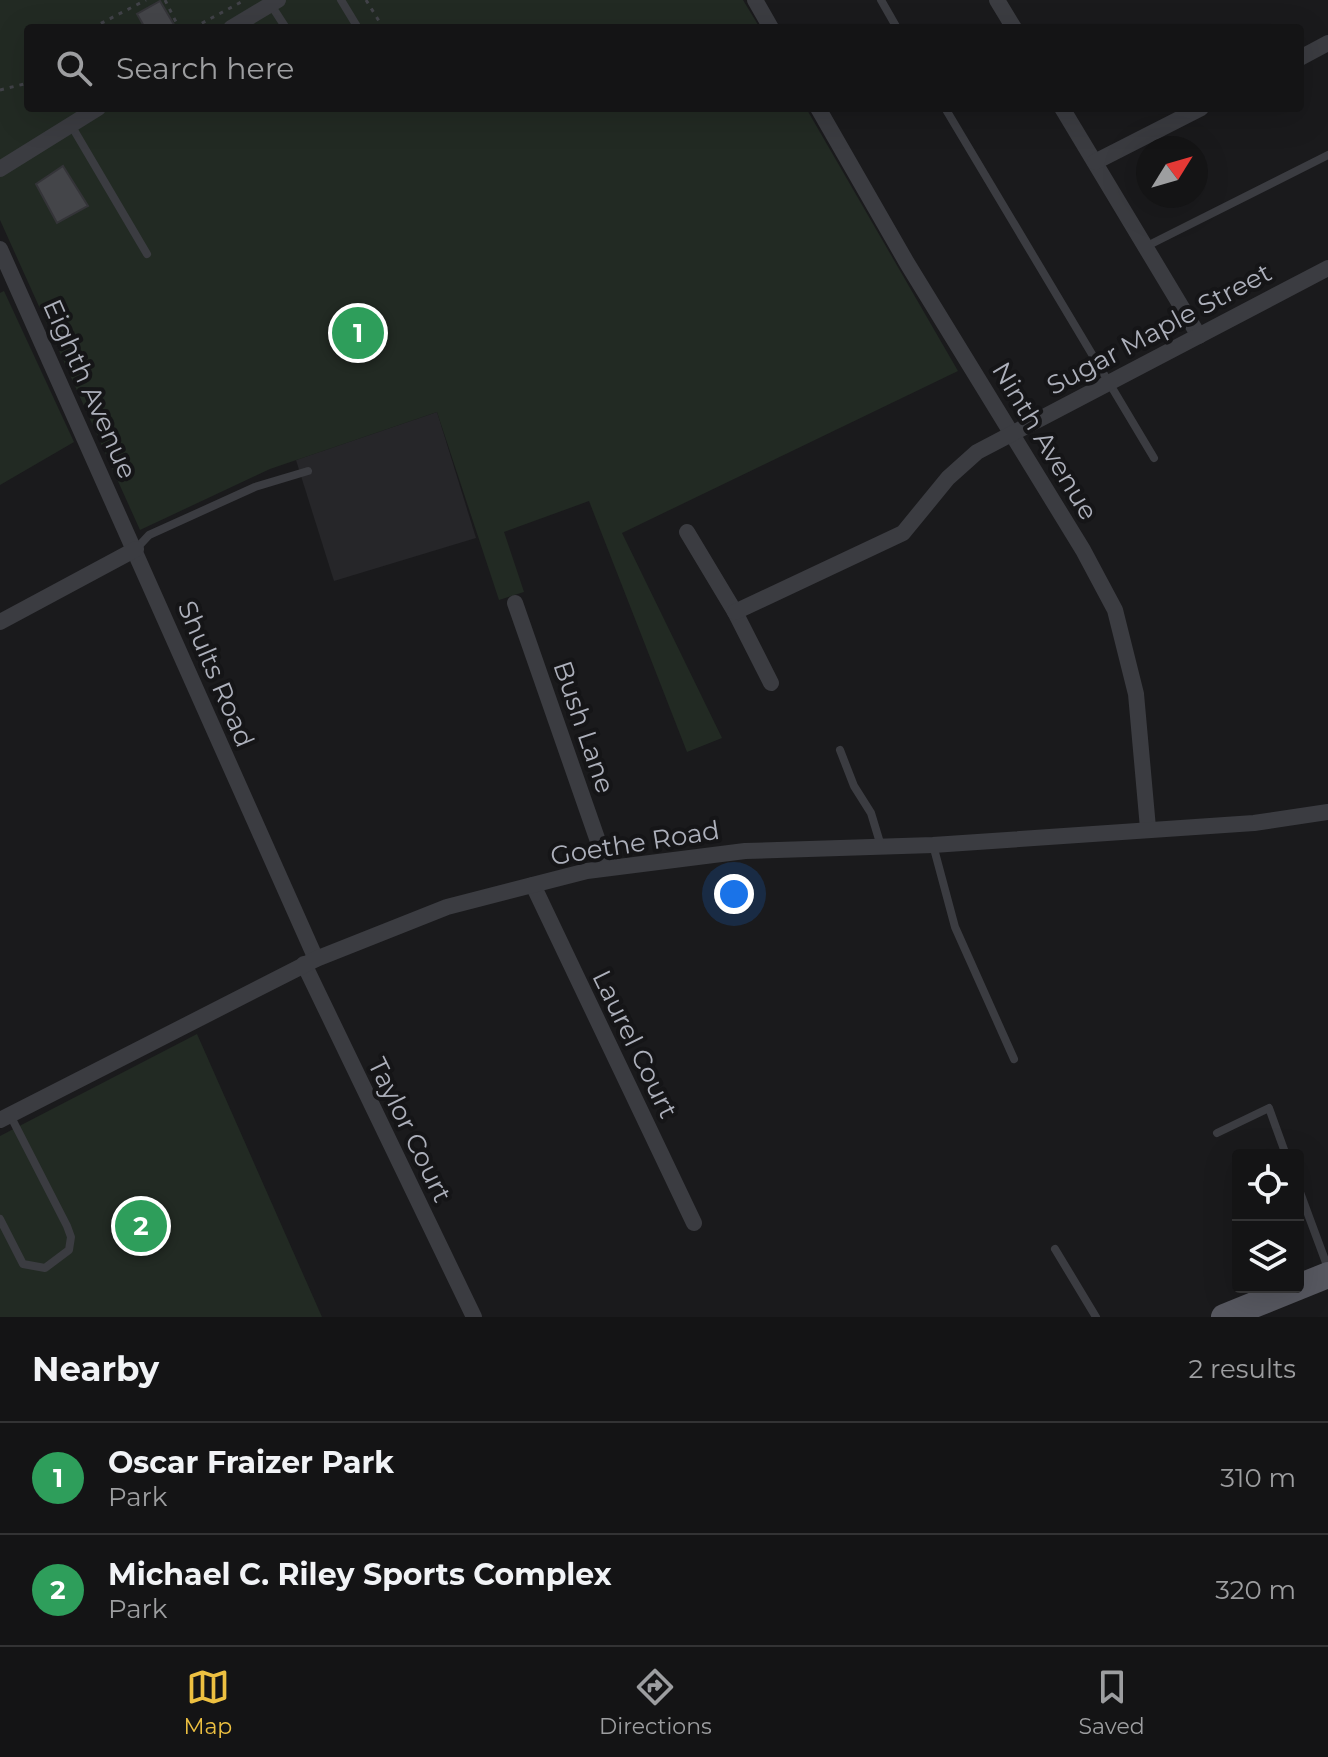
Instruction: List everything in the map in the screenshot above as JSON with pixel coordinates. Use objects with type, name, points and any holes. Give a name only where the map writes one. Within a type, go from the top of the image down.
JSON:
[{"type":"main road","points":[[1224,1317],[1328,1275]]},
{"type":"street","points":[[755,0],[769,24]]},
{"type":"street","points":[[997,0],[1012,24]]},
{"type":"street","points":[[237,24],[272,1]]},
{"type":"street","points":[[1304,56],[1328,43]]},
{"type":"street","points":[[0,169],[92,112]]},
{"type":"street","name":"Ninth Avenue","points":[[820,112],[1115,610],[1136,694],[1148,828]]},
{"type":"street","points":[[1064,112],[1199,336]]},
{"type":"street","points":[[1095,162],[1193,112]]},
{"type":"street","name":"Eighth Avenue","points":[[0,249],[136,549]]},
{"type":"street","name":"Sugar Maple Street","points":[[735,612],[903,533],[948,478],[977,452],[1328,268]]},
{"type":"street","points":[[687,532],[735,612],[771,683]]},
{"type":"street","points":[[0,622],[136,549]]},
{"type":"street","name":"Shults Road","points":[[136,549],[310,961]]},
{"type":"street","name":"Bush Lane","points":[[515,603],[607,867]]},
{"type":"street","name":"Goethe Road","points":[[5,1118],[310,961],[447,907],[607,867],[745,851],[933,845],[1254,823],[1328,812]]},
{"type":"street","name":"Laurel Court","points":[[533,885],[694,1223]]},
{"type":"street","name":"Taylor Court","points":[[310,961],[474,1317]]},
{"type":"lane","points":[[341,0],[356,24]]},
{"type":"lane","points":[[881,0],[895,24]]},
{"type":"lane","points":[[272,1],[284,24]]},
{"type":"lane","points":[[947,112],[1154,458]]},
{"type":"lane","points":[[71,125],[147,254]]},
{"type":"lane","points":[[1145,247],[1328,155]]},
{"type":"lane","points":[[136,549],[149,535],[241,493],[308,471]]},
{"type":"lane","points":[[840,750],[854,786],[871,813],[882,847]]},
{"type":"lane","points":[[933,845],[955,927],[1014,1059]]},
{"type":"lane","points":[[1217,1133],[1269,1108],[1284,1149]]},
{"type":"lane","points":[[0,1219],[23,1264],[45,1268],[69,1250],[71,1237],[67,1226],[5,1118]]},
{"type":"lane","points":[[1304,1203],[1328,1268]]},
{"type":"lane","points":[[1055,1249],[1096,1317]]},
{"type":"path","points":[[100,24],[146,0]]},
{"type":"path","points":[[165,0],[177,24]]},
{"type":"path","points":[[200,24],[245,0]]},
{"type":"path","points":[[366,0],[379,21]]},
{"type":"path","points":[[0,90],[24,84]]},
{"type":"shaded area","points":[[0,0],[743,0],[758,24],[24,24],[24,112],[808,112],[958,371],[622,533],[722,738],[687,752],[589,501],[504,532],[524,592],[499,600],[437,412],[270,469],[140,530],[0,220]]},
{"type":"shaded area","points":[[4,291],[74,442],[0,485],[0,293]]},
{"type":"shaded area","points":[[437,412],[476,538],[334,581],[296,460]]},
{"type":"shaded area","points":[[197,1034],[322,1317],[0,1317],[0,1136]]},
{"type":"building","points":[[160,1],[174,24],[143,24],[137,14]]},
{"type":"building","points":[[63,166],[88,206],[57,223],[36,184]]},
{"type":"place","name":"Oscar Fraizer Park","points":[[358,333]]},
{"type":"place","name":"Michael C. Riley Sports Complex","points":[[141,1226]]}]
